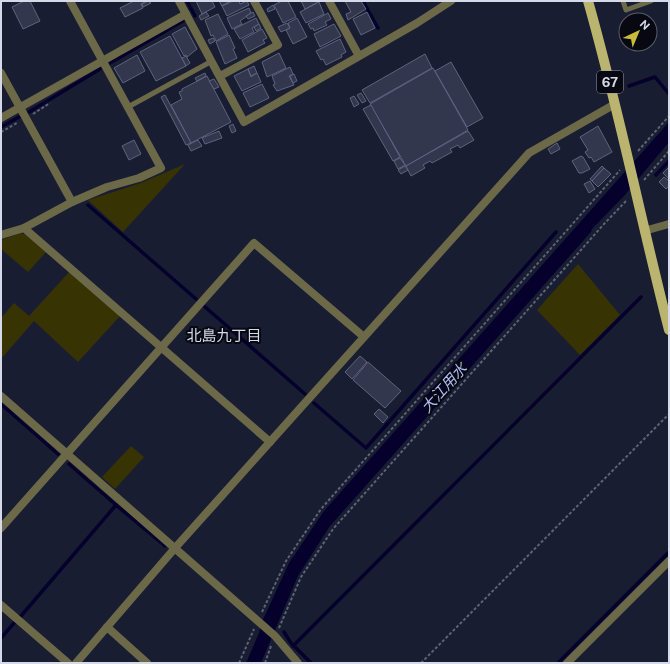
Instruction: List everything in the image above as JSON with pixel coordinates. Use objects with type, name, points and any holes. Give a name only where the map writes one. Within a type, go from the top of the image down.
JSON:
[{"type":"main road","name":"67","points":[[588,1],[608,70],[634,190],[669,330]]},
{"type":"street","points":[[1,235],[24,228],[72,202],[107,187],[139,178],[161,168],[70,1]]},
{"type":"street","points":[[179,1],[244,122],[417,23],[451,1]]},
{"type":"street","points":[[220,76],[278,45],[254,1]]},
{"type":"street","points":[[329,1],[359,56]]},
{"type":"street","points":[[1,118],[186,14]]},
{"type":"street","points":[[1,73],[72,202]]},
{"type":"street","points":[[76,663],[175,548],[529,153],[615,104]]},
{"type":"street","points":[[644,231],[669,224]]},
{"type":"street","points":[[24,228],[270,442]]},
{"type":"street","points":[[1,528],[254,243],[364,337]]},
{"type":"street","points":[[1,396],[275,636],[298,663]]},
{"type":"street","points":[[567,663],[669,561]]},
{"type":"street","points":[[1,605],[68,663]]},
{"type":"street","points":[[107,627],[147,663]]},
{"type":"lane","points":[[623,1],[626,10],[651,1]]},
{"type":"lane","points":[[128,107],[212,61]]},
{"type":"path","points":[[239,663],[286,561],[302,534],[321,509],[578,219],[589,204],[628,163],[669,116]]},
{"type":"path","points":[[266,663],[275,636],[301,578],[321,545],[669,151]]},
{"type":"path","points":[[421,663],[669,414]]},
{"type":"shaded area","points":[[185,164],[123,232],[88,200],[141,183]]},
{"type":"shaded area","points":[[21,233],[26,235],[47,251],[28,272],[1,249],[1,240]]},
{"type":"shaded area","points":[[578,264],[620,315],[580,355],[537,310]]},
{"type":"shaded area","points":[[70,271],[120,316],[78,362],[34,321],[1,359],[1,318],[14,303],[29,316]]},
{"type":"shaded area","points":[[131,446],[144,457],[115,489],[102,477]]},
{"type":"water","name":"大江用水","points":[[669,122],[669,142],[624,196],[592,229],[591,232],[330,526],[298,576],[261,663],[246,663],[259,633],[261,624],[289,563],[324,511]]},
{"type":"building","points":[[24,1],[30,1],[40,21],[23,29],[12,7]]},
{"type":"building","points":[[134,1],[147,1],[141,4],[143,8],[125,17],[120,8]]},
{"type":"building","points":[[148,1],[151,3],[143,7],[142,4]]},
{"type":"building","points":[[196,1],[212,1],[215,7],[202,14]]},
{"type":"building","points":[[219,1],[230,1],[222,6]]},
{"type":"building","points":[[233,1],[239,1],[240,4],[247,1],[249,5],[227,16],[222,6]]},
{"type":"building","points":[[282,1],[288,1],[296,17],[283,23],[274,5]]},
{"type":"building","points":[[301,1],[320,1],[305,9]]},
{"type":"building","points":[[345,1],[361,1],[366,9],[348,20],[346,14],[351,12]]},
{"type":"building","points":[[319,2],[324,14],[306,23],[300,12]]},
{"type":"building","points":[[273,5],[275,9],[268,12],[267,9]]},
{"type":"building","points":[[249,8],[251,13],[240,21],[242,24],[232,29],[227,18]]},
{"type":"building","points":[[206,12],[209,16],[201,20],[199,16]]},
{"type":"building","points":[[253,12],[255,16],[248,19],[246,16]]},
{"type":"building","points":[[367,12],[375,28],[361,35],[353,19]]},
{"type":"building","points":[[328,13],[331,19],[325,22],[327,25],[314,31],[313,28],[311,29],[308,24]]},
{"type":"building","points":[[218,14],[228,34],[216,41],[213,35],[211,36],[205,20]]},
{"type":"building","points":[[256,18],[259,24],[252,28],[254,32],[240,39],[234,29]]},
{"type":"building","points":[[297,18],[307,37],[293,44],[286,30],[290,28],[288,23]]},
{"type":"building","points":[[287,23],[290,28],[281,32],[278,27]]},
{"type":"building","points":[[259,24],[261,28],[256,31],[254,27]]},
{"type":"building","points":[[334,24],[341,36],[320,47],[314,34]]},
{"type":"building","points":[[185,27],[197,49],[187,57],[186,55],[184,56],[172,34]]},
{"type":"building","points":[[262,29],[267,38],[263,40],[265,43],[248,52],[242,40]]},
{"type":"building","points":[[229,35],[235,48],[233,49],[237,58],[225,64],[216,42]]},
{"type":"building","points":[[170,36],[186,66],[156,81],[140,52]]},
{"type":"building","points":[[213,38],[215,41],[210,44],[208,40]]},
{"type":"building","points":[[340,39],[346,52],[341,55],[342,57],[326,65],[316,51]]},
{"type":"building","points":[[279,53],[286,68],[267,77],[262,62]]},
{"type":"building","points":[[425,54],[432,68],[370,103],[362,90]]},
{"type":"building","points":[[137,55],[145,71],[123,83],[114,68]]},
{"type":"building","points":[[186,56],[190,63],[186,66],[182,58]]},
{"type":"building","points":[[451,62],[483,118],[467,127],[435,71]]},
{"type":"building","points":[[254,66],[257,73],[251,76],[248,69]]},
{"type":"building","points":[[290,67],[293,74],[289,76],[294,85],[277,91],[273,85],[275,84],[272,76]]},
{"type":"building","points":[[433,68],[468,130],[406,166],[370,104]]},
{"type":"building","points":[[248,69],[251,77],[257,73],[261,82],[242,91],[234,76]]},
{"type":"building","points":[[205,73],[206,76],[197,81],[195,78]]},
{"type":"building","points":[[294,74],[297,81],[293,83],[290,76]]},
{"type":"building","points":[[207,76],[231,122],[191,143],[171,105],[182,99],[179,92],[182,91],[182,89]]},
{"type":"building","points":[[214,79],[219,87],[214,89],[209,81]]},
{"type":"building","points":[[262,84],[269,98],[250,107],[243,93]]},
{"type":"building","points":[[361,93],[366,101],[362,103],[357,95]]},
{"type":"building","points":[[165,95],[191,143],[186,145],[161,97]]},
{"type":"building","points":[[354,96],[359,104],[354,107],[350,98]]},
{"type":"building","points":[[371,105],[400,157],[393,161],[363,109]]},
{"type":"building","points":[[233,124],[236,131],[232,133],[229,126]]},
{"type":"building","points":[[598,126],[612,152],[594,162],[585,152],[588,150],[580,137]]},
{"type":"building","points":[[219,131],[222,138],[205,144],[202,138]]},
{"type":"building","points":[[468,131],[474,140],[460,148],[458,145],[450,149],[452,152],[432,163],[430,161],[423,165],[425,168],[411,176],[406,166]]},
{"type":"building","points":[[134,140],[141,154],[129,160],[122,146]]},
{"type":"building","points":[[198,140],[202,146],[191,151],[188,145]]},
{"type":"building","points":[[557,143],[560,149],[551,154],[548,149]]},
{"type":"building","points":[[581,156],[590,169],[579,173],[572,161]]},
{"type":"building","points":[[400,158],[405,165],[398,169],[394,161]]},
{"type":"building","points":[[405,166],[408,170],[401,174],[398,170]]},
{"type":"building","points":[[602,166],[604,168],[592,181],[590,179]]},
{"type":"building","points":[[669,167],[669,179],[663,173]]},
{"type":"building","points":[[604,168],[611,174],[598,187],[592,181]]},
{"type":"building","points":[[664,177],[669,181],[669,186],[666,189],[659,182]]},
{"type":"building","points":[[590,181],[595,189],[589,193],[584,184]]},
{"type":"building","points":[[360,356],[367,362],[352,379],[345,372]]},
{"type":"building","points":[[368,362],[401,391],[385,408],[353,380]]},
{"type":"building","points":[[379,409],[388,417],[383,423],[374,414]]},
{"type":"waterway","points":[[187,1],[195,16]]},
{"type":"waterway","points":[[363,1],[378,28]]},
{"type":"waterway","points":[[110,63],[183,21]]},
{"type":"waterway","points":[[29,112],[100,69]]},
{"type":"waterway","points":[[629,86],[655,77],[669,94]]},
{"type":"waterway","points":[[1,127],[19,117]]},
{"type":"waterway","points":[[656,175],[669,161]]},
{"type":"waterway","points":[[88,205],[196,299]]},
{"type":"waterway","points":[[314,403],[366,448],[556,232]]},
{"type":"waterway","points":[[293,646],[641,297]]},
{"type":"waterway","points":[[204,306],[305,394]]},
{"type":"waterway","points":[[1,404],[58,454]]},
{"type":"waterway","points":[[69,464],[116,505]]},
{"type":"waterway","points":[[21,616],[116,505],[165,546]]},
{"type":"waterway","points":[[558,663],[669,552]]},
{"type":"waterway","points":[[1,638],[14,623]]},
{"type":"waterway","points":[[284,632],[291,643],[311,663]]},
{"type":"district","name":"北島九丁目","points":[[224,336]]}]
